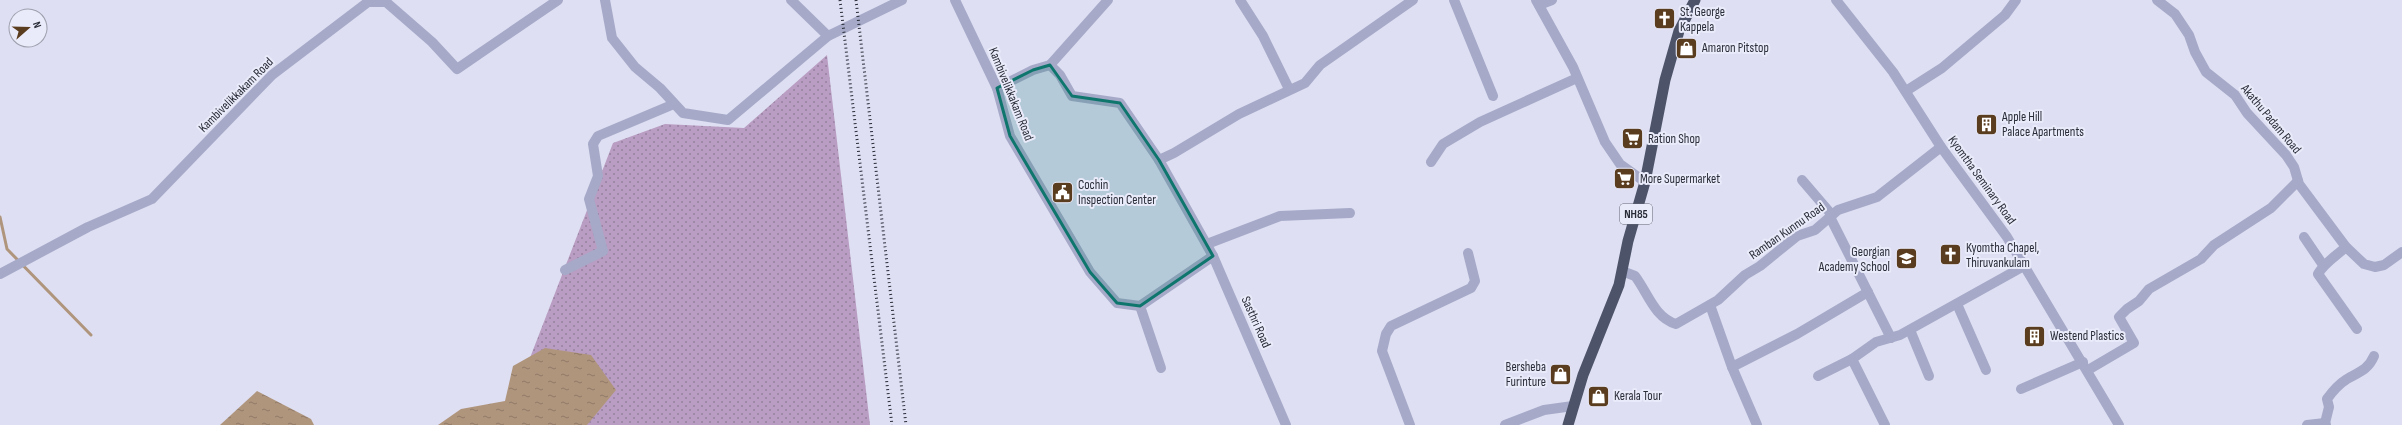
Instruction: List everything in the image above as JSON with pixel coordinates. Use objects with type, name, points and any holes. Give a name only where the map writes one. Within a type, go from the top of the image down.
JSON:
[{"type":"highway","name":"NH85","points":[[1568,425],[1573,406],[1614,301],[1628,241],[1645,182],[1664,80],[1679,32],[1695,0]]},
{"type":"street","name":"Kambivelikkakam Road","points":[[0,274],[88,227],[152,199],[272,75],[368,2],[386,2],[432,42],[457,69],[558,0]]},
{"type":"street","points":[[605,0],[612,38],[635,67],[660,88],[683,113],[728,120],[828,36],[902,0]]},
{"type":"street","points":[[791,0],[828,36]]},
{"type":"street","name":"Kambivelikkakam Road","points":[[955,0],[997,88],[1010,136],[1090,272],[1117,303],[1140,306]]},
{"type":"street","points":[[997,88],[1033,70],[1050,65],[1108,0]]},
{"type":"street","points":[[1240,0],[1263,36],[1289,89]]},
{"type":"street","points":[[1159,160],[1174,153],[1239,114],[1289,89],[1305,83],[1320,64],[1413,0]]},
{"type":"street","points":[[1454,0],[1493,96]]},
{"type":"street","points":[[1552,0],[1537,3],[1577,78],[1605,142],[1620,164],[1645,182]]},
{"type":"street","name":"Kyomtha Seminary Road","points":[[1836,0],[1893,72],[1941,147],[2007,237],[2086,366],[2119,425]]},
{"type":"street","points":[[1906,91],[1942,68],[2005,15],[2016,0]]},
{"type":"street","name":"Akathu Padam Road","points":[[2157,0],[2175,14],[2189,35],[2195,52],[2206,72],[2236,94],[2247,113],[2286,155],[2294,167],[2298,181],[2346,247],[2364,264],[2375,267],[2384,265],[2402,252]]},
{"type":"street","name":"Sasthri Road","points":[[1050,65],[1060,75],[1072,96],[1120,103],[1159,160],[1201,231],[1213,256],[1286,425]]},
{"type":"street","points":[[1431,162],[1443,144],[1480,122],[1577,78]]},
{"type":"street","points":[[565,270],[603,251],[590,199],[598,176],[593,144],[598,136],[674,104]]},
{"type":"street","name":"Ramban Kunnu Road","points":[[1622,271],[1636,276],[1653,307],[1669,322],[1676,324],[1718,300],[1745,275],[1760,266],[1797,236],[1815,230],[1838,210],[1877,197],[1941,147]]},
{"type":"street","points":[[1802,180],[1831,216],[1890,338]]},
{"type":"street","points":[[2021,389],[2086,366],[2134,343],[2119,317],[2126,309],[2139,301],[2149,289],[2201,259],[2214,245],[2271,208],[2298,181]]},
{"type":"street","points":[[1207,244],[1280,216],[1350,213]]},
{"type":"street","points":[[2304,237],[2323,265]]},
{"type":"street","points":[[2346,247],[2331,261],[2323,265],[2318,274],[2357,329]]},
{"type":"street","points":[[1410,425],[1382,351],[1386,334],[1391,326],[1471,288],[1475,281],[1468,253]]},
{"type":"street","points":[[1161,368],[1140,306],[1213,256]]},
{"type":"street","points":[[1818,376],[1852,359],[1876,342],[1910,330],[2024,266]]},
{"type":"street","points":[[1732,367],[1797,334],[1868,292]]},
{"type":"street","points":[[1957,304],[1986,370]]},
{"type":"street","points":[[1710,305],[1732,367],[1757,425]]},
{"type":"street","points":[[1910,330],[1928,376]]},
{"type":"street","points":[[2307,425],[2326,424],[2329,407],[2327,399],[2346,380],[2361,374],[2370,364],[2374,356]]},
{"type":"street","points":[[1852,359],[1885,425]]},
{"type":"street","points":[[1505,425],[1544,410],[1573,406]]},
{"type":"highlighted area","points":[[1050,65],[1072,96],[1120,103],[1159,160],[1213,256],[1140,306],[1117,303],[1090,272],[1010,136],[997,88],[1033,70]]},
{"type":"shaded area","points":[[827,55],[870,425],[504,425],[613,143],[665,124],[744,128]]},
{"type":"water","points":[[545,348],[591,355],[616,390],[587,425],[438,425],[461,409],[505,401],[513,366]]},
{"type":"water","points":[[257,391],[311,419],[314,425],[220,425]]},
{"type":"waterway","points":[[0,217],[7,249],[91,335]]},
{"type":"railway","points":[[840,0],[892,425]]},
{"type":"railway","points":[[856,0],[906,425]]},
{"type":"place","name":"St. George Kappela","points":[[1665,19]]},
{"type":"place","name":"Amaron Pitstop","points":[[1687,48]]},
{"type":"place","name":"Apple Hill Palace Apartments","points":[[1986,124]]},
{"type":"place","name":"Ration Shop","points":[[1632,139]]},
{"type":"place","name":"More Supermarket","points":[[1625,179]]},
{"type":"place","name":"Cochin Inspection Center","points":[[1063,192]]},
{"type":"place","name":"Kyomtha Chapel, Thiruvankulam","points":[[1950,255]]},
{"type":"place","name":"Georgian Academy School","points":[[1906,259]]},
{"type":"place","name":"Westend Plastics","points":[[2035,336]]},
{"type":"place","name":"Bersheba Furinture","points":[[1561,374]]},
{"type":"place","name":"Kerala Tour","points":[[1599,396]]}]
